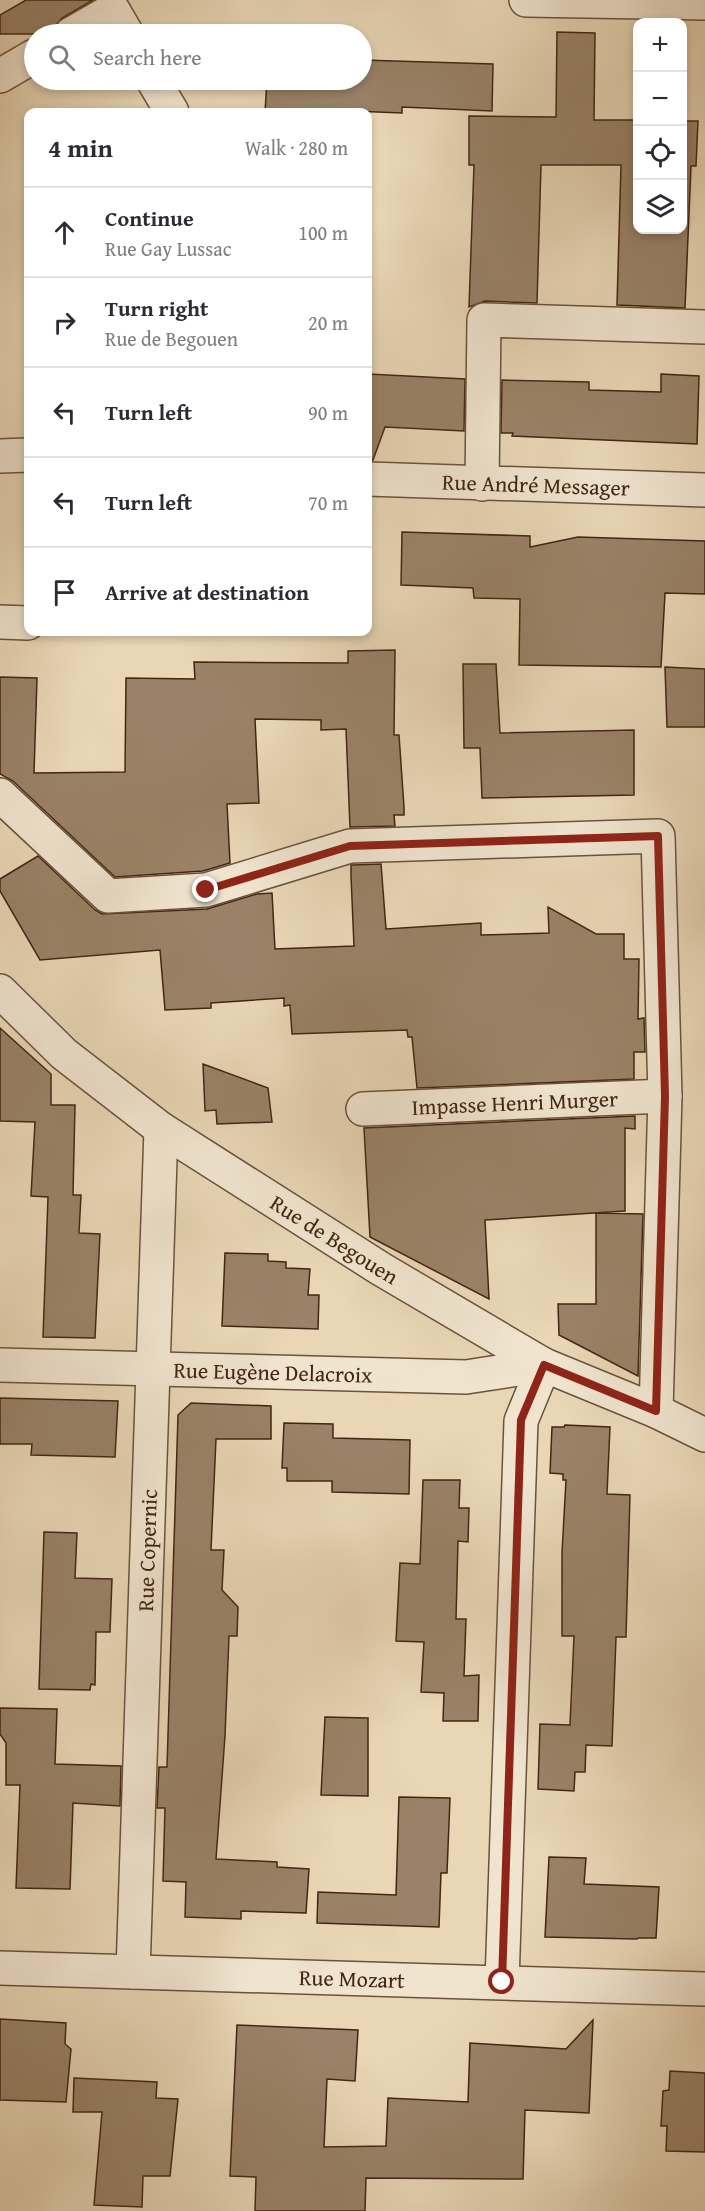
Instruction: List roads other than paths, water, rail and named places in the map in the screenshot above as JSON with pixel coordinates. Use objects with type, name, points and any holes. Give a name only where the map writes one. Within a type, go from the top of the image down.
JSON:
[{"type":"street","points":[[526,0],[705,3]]},
{"type":"street","points":[[88,24],[113,10],[121,24]]},
{"type":"street","points":[[0,76],[24,62]]},
{"type":"street","points":[[159,90],[170,108]]},
{"type":"street","points":[[482,484],[484,320],[705,327]]},
{"type":"street","points":[[0,456],[24,455]]},
{"type":"street","name":"Rue André Messager","points":[[372,479],[705,490]]},
{"type":"street","points":[[0,622],[24,622]]},
{"type":"street","points":[[0,795],[108,896],[206,890],[350,846],[658,836],[665,1096],[656,1411]]},
{"type":"street","name":"Rue de Begouen","points":[[0,991],[63,1054],[161,1129],[381,1269],[544,1365],[656,1411],[705,1435]]},
{"type":"street","name":"Impasse Henri Murger","points":[[363,1109],[665,1096]]},
{"type":"street","name":"Rue Copernic","points":[[133,1972],[161,1129]]},
{"type":"street","name":"Rue Eugène Delacroix","points":[[0,1365],[154,1371],[466,1377],[544,1365]]},
{"type":"street","points":[[502,1982],[521,1420],[544,1365]]},
{"type":"street","name":"Rue Mozart","points":[[0,1968],[705,1989]]}]
